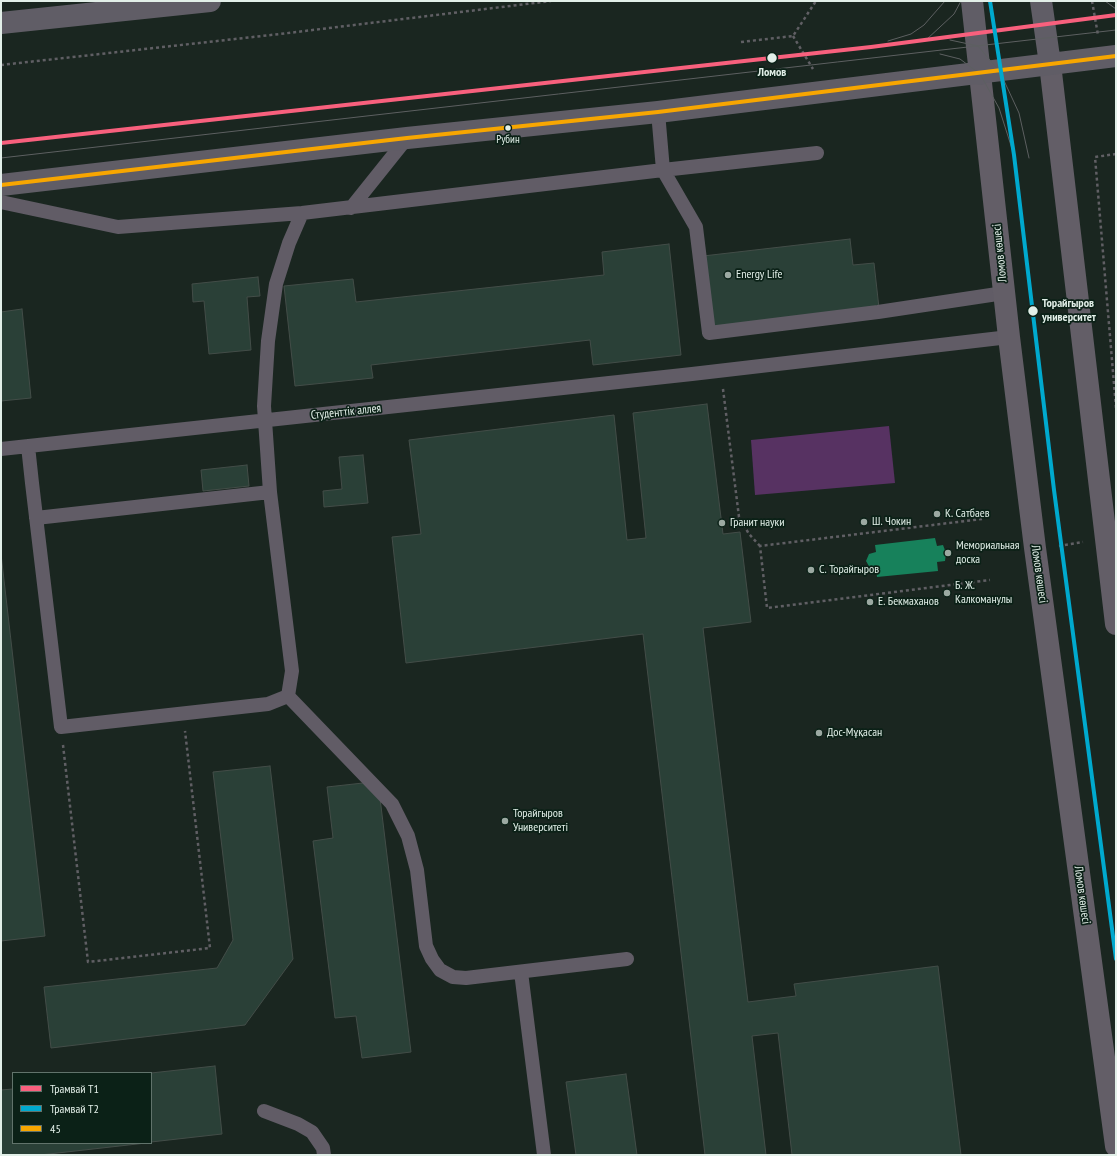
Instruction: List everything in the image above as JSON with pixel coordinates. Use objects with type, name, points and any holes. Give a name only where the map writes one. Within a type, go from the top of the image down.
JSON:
[{"type":"main road","name":"Ломов көшесі","points":[[972,1],[1009,337],[1036,556],[1116,1146]]},
{"type":"main road","points":[[1041,1],[1050,64],[1116,624]]},
{"type":"main road","points":[[1,23],[198,2]]},
{"type":"main road","points":[[1,185],[407,138],[658,112],[980,74],[1116,56]]},
{"type":"lane","points":[[658,112],[663,170],[696,227],[709,333],[878,312],[1004,292]]},
{"type":"lane","points":[[351,208],[407,138]]},
{"type":"lane","points":[[1,202],[118,228],[351,208],[817,153]]},
{"type":"lane","points":[[288,696],[292,671],[270,492],[264,422],[268,341],[276,284],[289,243],[302,213]]},
{"type":"lane","name":"Студенттік аллея","points":[[1,449],[264,422],[1009,337]]},
{"type":"lane","points":[[28,446],[61,727],[268,704],[288,696]]},
{"type":"lane","points":[[36,518],[270,492]]},
{"type":"lane","points":[[288,696],[392,804],[408,836],[417,870],[426,946],[432,960],[440,970],[453,977],[466,978],[627,959]]},
{"type":"lane","points":[[521,972],[544,1155]]},
{"type":"lane","points":[[264,1111],[298,1124],[312,1132],[323,1148],[324,1155]]},
{"type":"path","points":[[1,65],[280,34],[551,1]]},
{"type":"path","points":[[793,36],[816,1]]},
{"type":"path","points":[[1092,1],[1098,35]]},
{"type":"path","points":[[741,42],[793,36]]},
{"type":"path","points":[[793,36],[813,70]]},
{"type":"path","points":[[1116,154],[1095,157],[1116,408]]},
{"type":"path","points":[[720,371],[739,517],[749,534],[760,546],[767,608],[990,580]]},
{"type":"path","points":[[760,546],[982,519]]},
{"type":"path","points":[[1054,547],[1086,542]]},
{"type":"path","points":[[61,727],[88,962],[210,948],[183,714]]},
{"type":"shaded area","points":[[889,426],[895,483],[755,495],[751,440]]},
{"type":"shaded area","points":[[935,538],[937,546],[943,545],[946,553],[945,561],[937,562],[938,571],[877,577],[876,567],[870,568],[866,561],[869,554],[876,552],[875,545]]},
{"type":"building","points":[[850,239],[853,265],[874,263],[879,308],[711,327],[703,256]]},
{"type":"building","points":[[669,244],[681,355],[593,365],[590,340],[371,365],[373,378],[295,386],[284,286],[353,279],[356,302],[604,275],[602,252]]},
{"type":"building","points":[[258,277],[260,296],[247,297],[251,350],[209,354],[204,301],[193,302],[192,284]]},
{"type":"building","points":[[22,309],[31,398],[1,401],[1,312]]},
{"type":"building","points":[[707,404],[723,534],[740,532],[751,622],[703,628],[748,1002],[796,996],[794,984],[938,966],[961,1155],[792,1155],[778,1033],[752,1036],[766,1155],[705,1155],[643,634],[406,663],[392,537],[421,534],[409,440],[614,415],[627,540],[646,538],[633,413]]},
{"type":"building","points":[[363,455],[368,503],[324,507],[323,491],[342,489],[339,457]]},
{"type":"building","points":[[247,465],[249,486],[203,491],[201,470]]},
{"type":"building","points":[[1,554],[45,936],[1,941]]},
{"type":"building","points":[[270,766],[293,959],[245,1025],[51,1048],[44,987],[217,968],[233,940],[213,772]]},
{"type":"building","points":[[363,783],[380,798],[411,1052],[362,1058],[356,1016],[335,1018],[313,841],[333,838],[327,787]]},
{"type":"building","points":[[215,1066],[222,1134],[152,1142],[152,1073]]},
{"type":"building","points":[[626,1074],[637,1155],[576,1155],[566,1082]]},
{"type":"building","points":[[12,1089],[12,1144],[137,1144],[40,1155],[1,1155],[1,1090]]},
{"type":"tram line","points":[[888,41],[911,34],[924,25],[945,1]]},
{"type":"tram line","points":[[926,40],[954,14],[961,1]]},
{"type":"tram line","name":"T2","points":[[990,1],[1014,155],[1054,490],[1116,959]]},
{"type":"tram line","points":[[1105,1],[1116,9]]},
{"type":"tram line","points":[[1,143],[871,47],[1116,15]]},
{"type":"tram line","name":"T1","points":[[1,143],[871,47],[1116,15]]},
{"type":"tram line","points":[[1,158],[1116,30]]},
{"type":"tram line","points":[[950,40],[978,46],[1000,72],[1019,113],[1029,158]]},
{"type":"tram line","points":[[940,54],[960,59],[980,74],[999,108],[1014,155]]},
{"type":"transit line","name":"45","points":[[1,185],[407,138],[658,112],[1116,56]]},
{"type":"place","name":"Ломов","points":[[772,58]]},
{"type":"place","name":"Рубин","points":[[508,128]]},
{"type":"place","name":"Energy Life","points":[[728,275]]},
{"type":"place","name":"Торайгыров университет","points":[[1033,311]]},
{"type":"place","name":"К. Сатбаев","points":[[937,514]]},
{"type":"place","name":"Ш. Чокин","points":[[864,522]]},
{"type":"place","name":"Гранит науки","points":[[722,523]]},
{"type":"place","name":"Мемориальная доска","points":[[948,553]]},
{"type":"place","name":"С. Торайгыров","points":[[811,570]]},
{"type":"place","name":"Б. Ж. Калкоманулы","points":[[947,593]]},
{"type":"place","name":"Е. Бекмаханов","points":[[870,602]]},
{"type":"place","name":"Дос-Мұқасан","points":[[819,733]]},
{"type":"place","name":"Торайгыров Университеті","points":[[505,821]]}]
